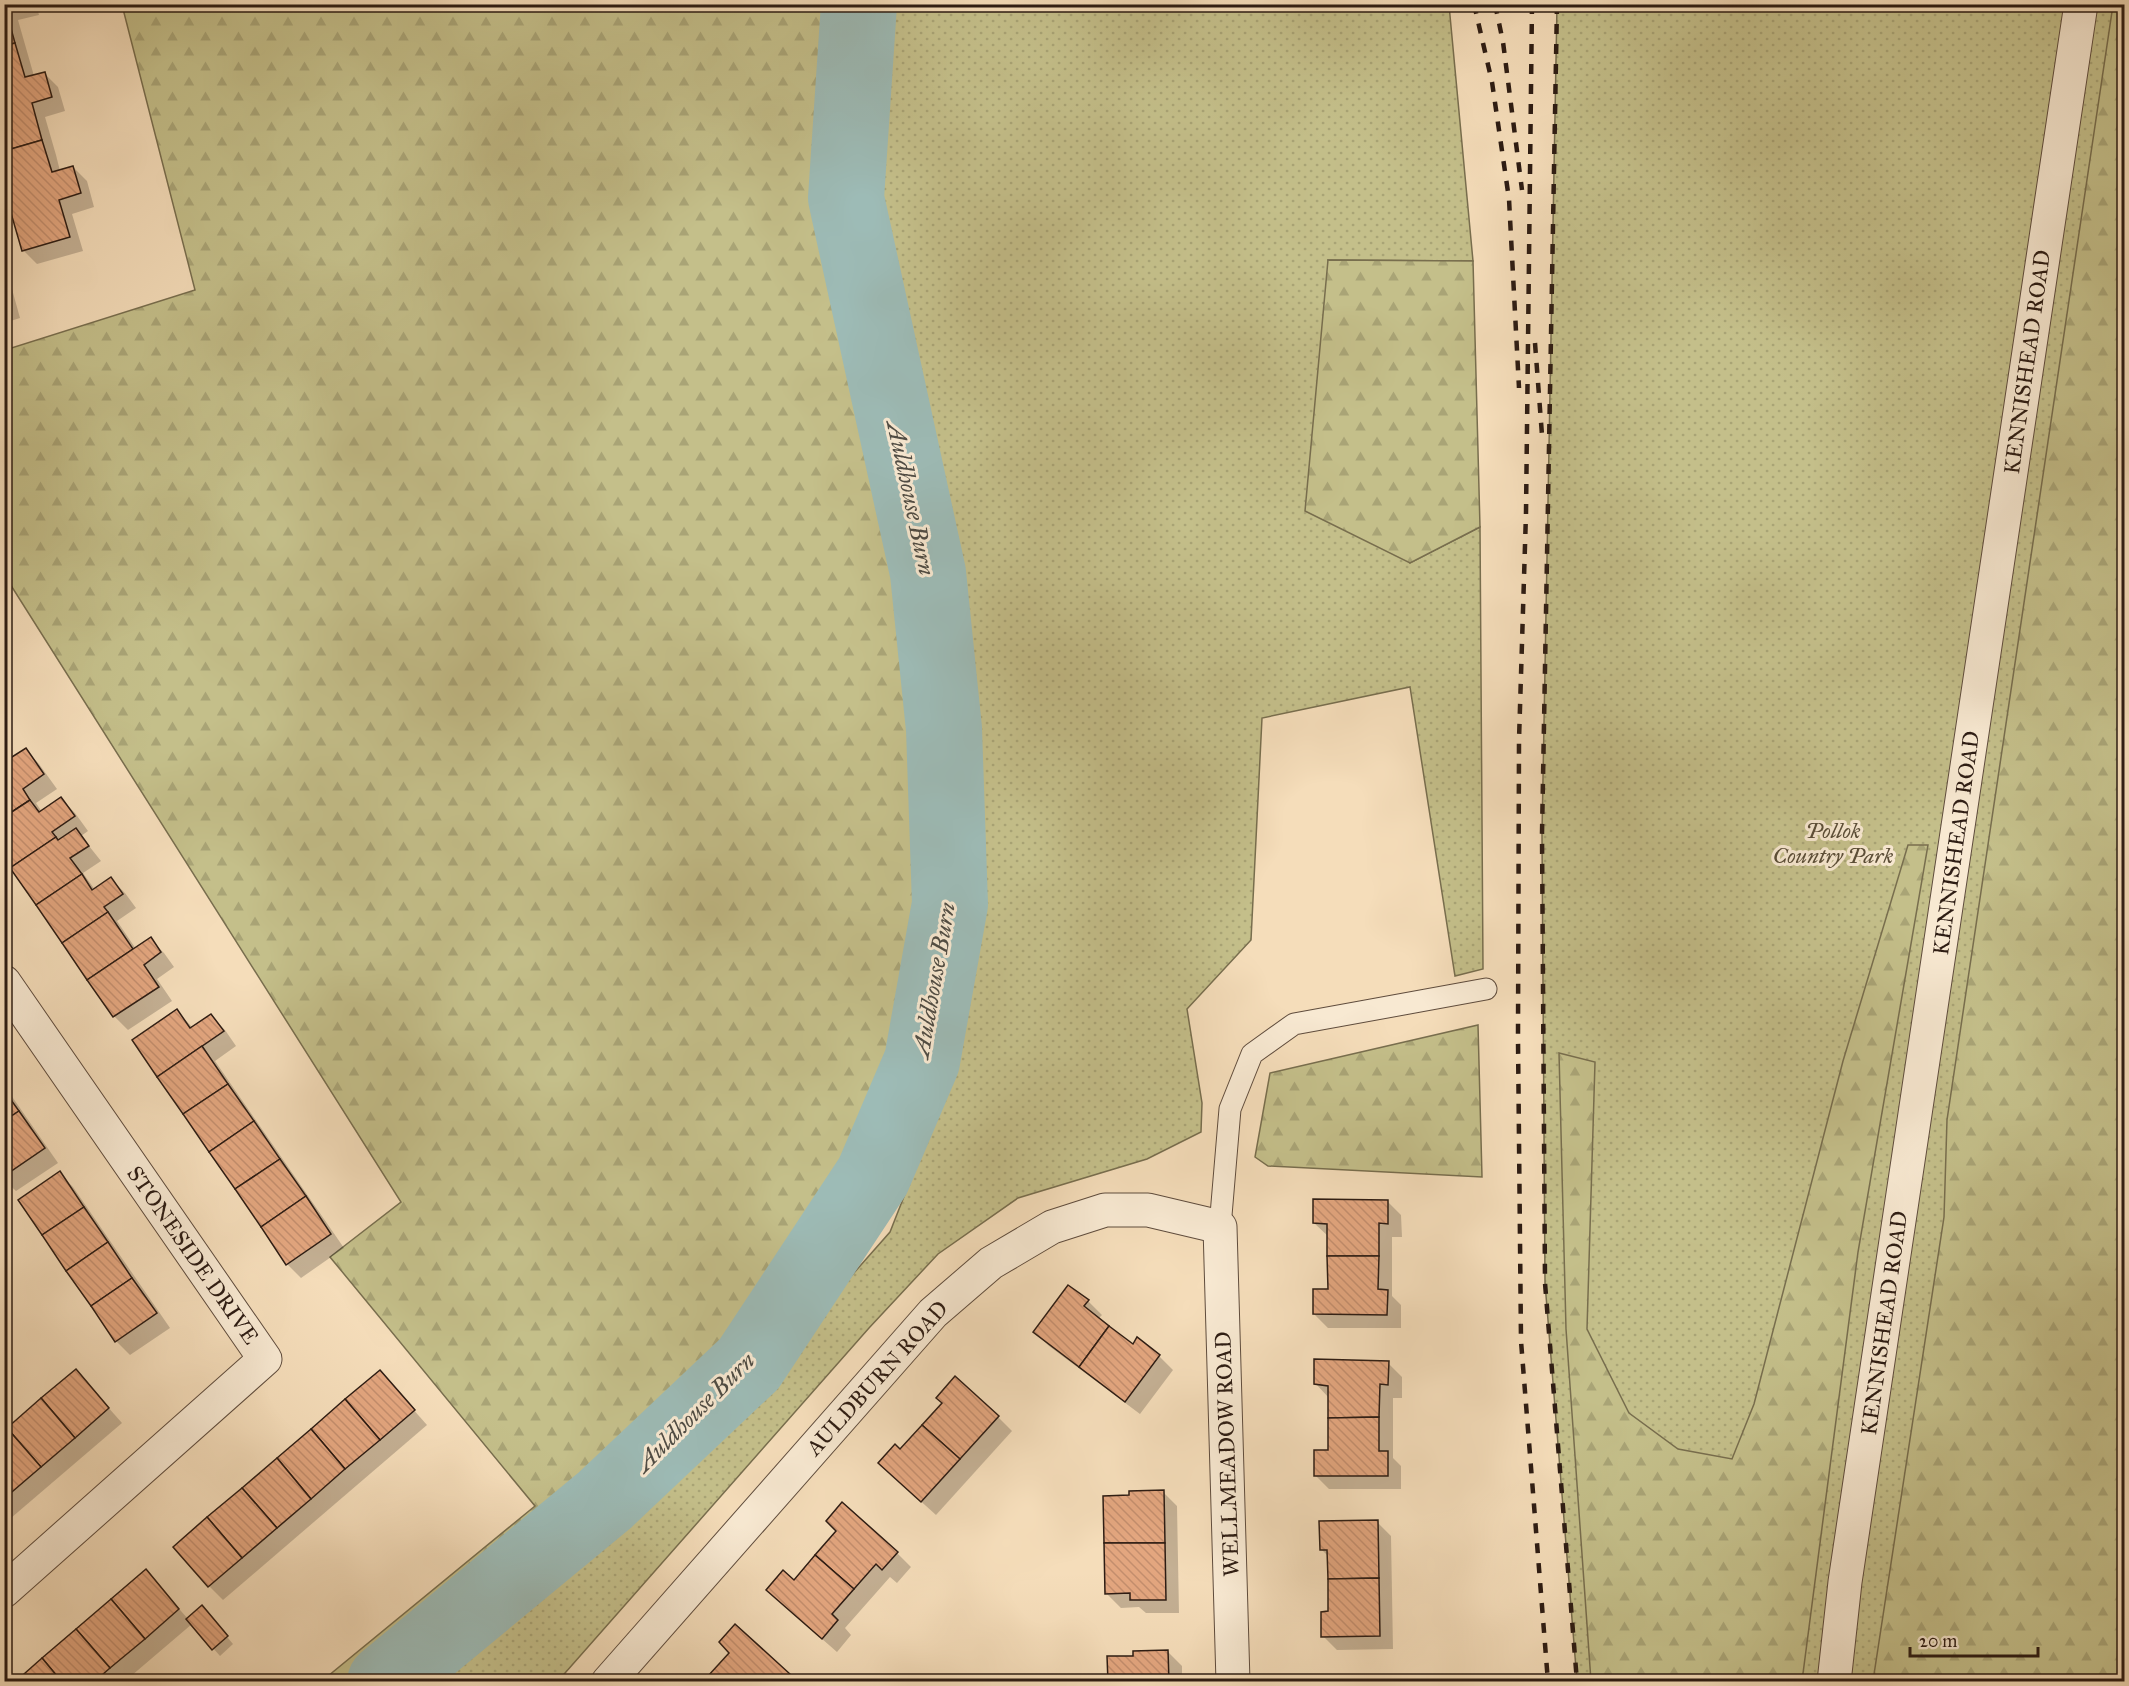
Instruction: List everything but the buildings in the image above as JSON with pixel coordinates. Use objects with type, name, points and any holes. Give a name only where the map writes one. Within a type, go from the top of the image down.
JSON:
[{"type":"street","name":"KENNISHEAD ROAD","points":[[1834,1682],[1847,1570],[2081,4]]},
{"type":"street","name":"STONESIDE DRIVE","points":[[4,981],[265,1359],[4,1592]]},
{"type":"street","name":"AULDBURN ROAD","points":[[608,1682],[933,1313],[991,1263],[1052,1227],[1105,1210],[1148,1210],[1220,1227]]},
{"type":"street","name":"WELLMEADOW ROAD","points":[[1220,1227],[1233,1682]]},
{"type":"lane","points":[[1220,1227],[1230,1108],[1252,1054],[1294,1024],[1486,989]]},
{"type":"green space","points":[[122,5],[845,5],[835,207],[901,535],[927,819],[903,1024],[840,1189],[717,1377],[556,1515],[371,1681],[322,1681],[535,1506],[330,1257],[401,1202],[5,576],[5,350],[195,290]]},
{"type":"green space","points":[[880,5],[1449,5],[1473,261],[1328,260],[1410,563],[1480,527],[1483,969],[1455,976],[1410,687],[1262,718],[1251,940],[1187,1009],[1202,1103],[1201,1132],[1147,1159],[1018,1198],[938,1254],[869,1328],[558,1681],[423,1682],[461,1647],[500,1617],[510,1604],[718,1427],[890,1232],[949,1082],[950,951],[941,572],[872,199]]},
{"type":"green space","name":"Pollok Country Park","points":[[1557,5],[2124,5],[2124,1681],[1577,1681],[1545,1283],[1542,834]]},
{"type":"green space","points":[[2113,5],[2124,5],[2124,1681],[1873,1681],[1944,1217],[1947,1120]]},
{"type":"green space","points":[[1328,260],[1473,261],[1480,527],[1410,563],[1305,511]]},
{"type":"green space","points":[[1908,845],[1928,845],[1858,1252],[1802,1681],[1591,1681],[1566,1329],[1559,1053],[1595,1062],[1587,1329],[1629,1413],[1678,1449],[1732,1459],[1754,1404],[1843,1061]]},
{"type":"green space","points":[[1478,1025],[1482,1177],[1268,1166],[1255,1157],[1270,1073]]},
{"type":"waterway","name":"Auldhouse Burn","points":[[385,1682],[605,1500],[749,1364],[873,1176],[922,1061],[950,904],[944,729],[928,573],[846,198],[859,4]]},
{"type":"railway","points":[[1474,4],[1492,82],[1509,199],[1519,388]]},
{"type":"railway","points":[[1495,4],[1503,42],[1522,190]]},
{"type":"railway","points":[[1532,4],[1526,513],[1519,740],[1518,1039],[1521,1341],[1548,1682]]},
{"type":"railway","points":[[1557,4],[1542,834],[1545,1283],[1577,1682]]},
{"type":"railway","points":[[1535,343],[1542,435]]}]
